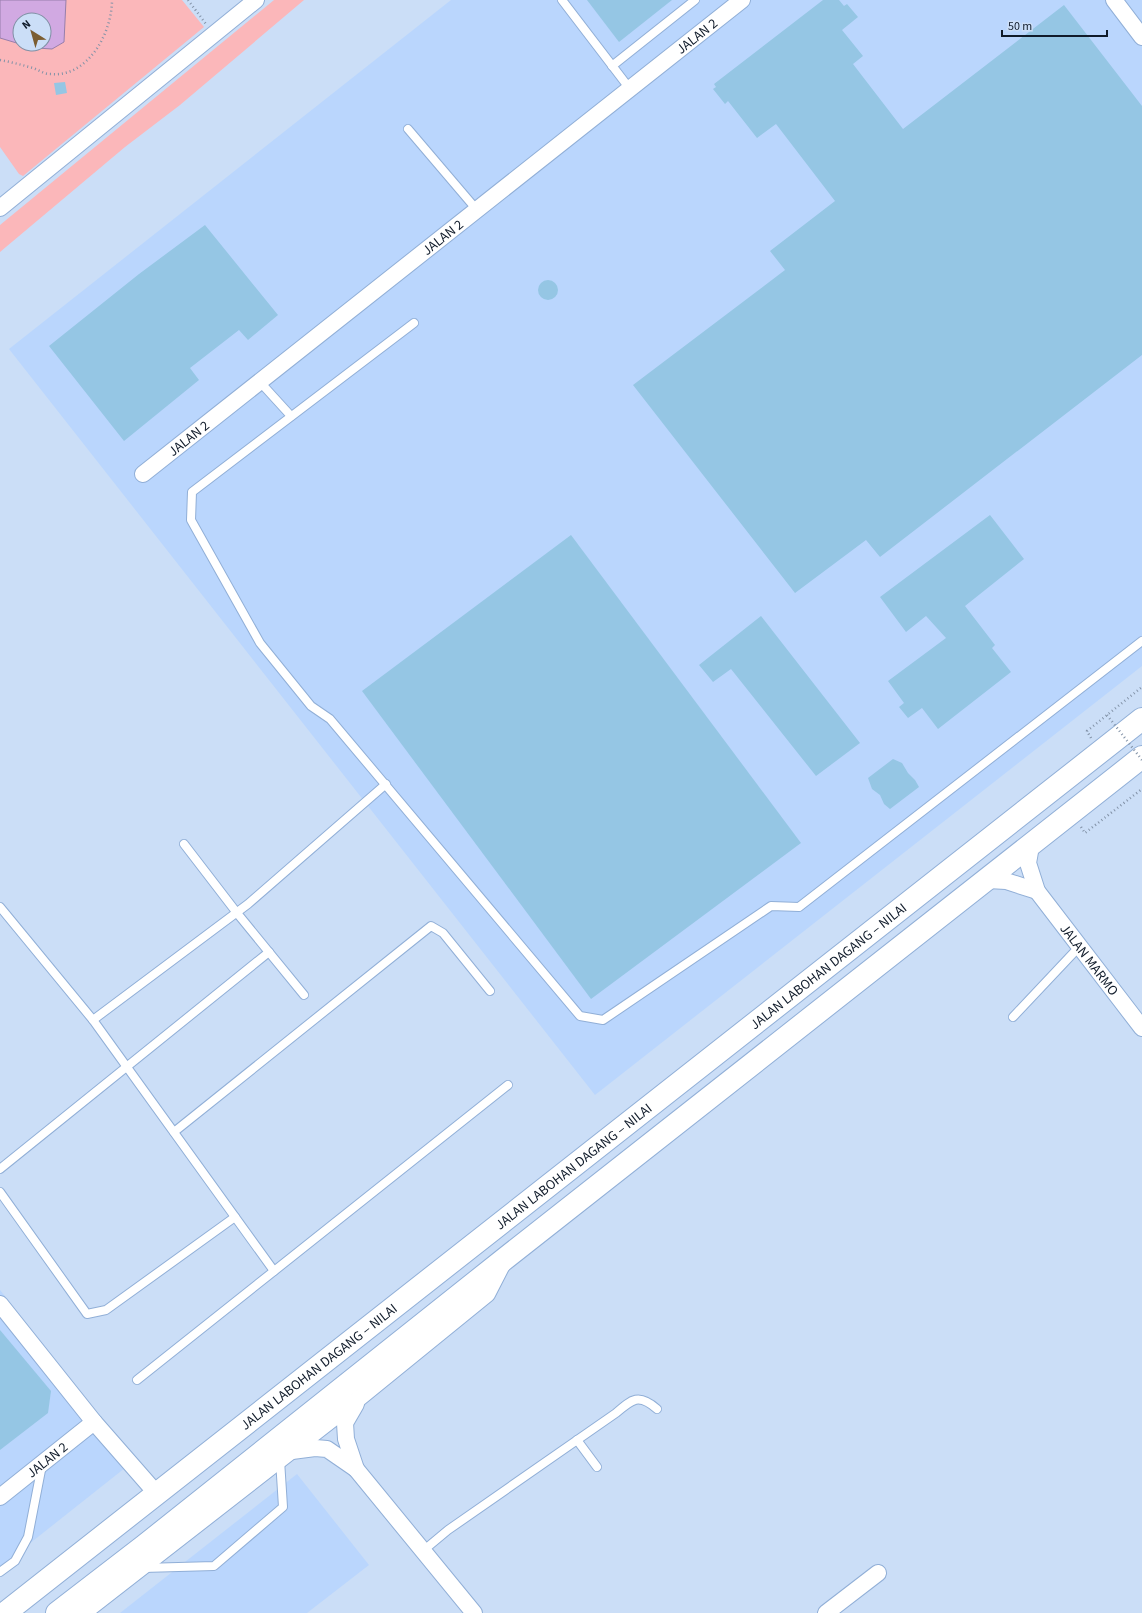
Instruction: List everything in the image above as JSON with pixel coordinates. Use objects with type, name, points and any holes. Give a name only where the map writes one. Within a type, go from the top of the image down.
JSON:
[{"type":"main road","name":"JALAN LABOHAN DAGANG ‒ NILAI","points":[[5,1613],[1142,719]]},
{"type":"main road","points":[[57,1613],[144,1546],[506,1257],[988,880],[1072,812],[1142,759]]},
{"type":"street","points":[[0,208],[256,0]]},
{"type":"street","name":"JALAN 2","points":[[144,474],[742,0]]},
{"type":"street","points":[[1114,0],[1142,37]]},
{"type":"street","points":[[1031,846],[1028,863],[1036,890]]},
{"type":"street","points":[[988,880],[1006,881],[1036,890]]},
{"type":"street","name":"JALAN MARMO","points":[[1036,890],[1142,1028]]},
{"type":"street","points":[[83,1613],[286,1456],[487,1294],[506,1257]]},
{"type":"street","points":[[0,1304],[94,1422],[157,1494]]},
{"type":"street","points":[[356,1469],[346,1439],[346,1423],[358,1399]]},
{"type":"street","name":"JALAN 2","points":[[0,1497],[94,1422]]},
{"type":"street","points":[[286,1456],[315,1448],[327,1449],[356,1469],[424,1550],[474,1613]]},
{"type":"street","points":[[826,1613],[878,1573]]},
{"type":"lane","points":[[562,0],[630,89]]},
{"type":"lane","points":[[612,66],[696,0]]},
{"type":"lane","points":[[408,129],[477,210]]},
{"type":"lane","points":[[414,323],[192,492],[191,520],[260,643],[311,706],[330,719],[386,784],[580,1016],[603,1020],[771,906],[799,907],[1142,641]]},
{"type":"lane","points":[[260,382],[291,416]]},
{"type":"lane","points":[[93,1020],[237,912],[386,784]]},
{"type":"lane","points":[[184,844],[304,995]]},
{"type":"lane","points":[[0,907],[93,1020],[274,1271]]},
{"type":"lane","points":[[174,1132],[432,926],[443,932],[490,991]]},
{"type":"lane","points":[[1013,1017],[1079,947]]},
{"type":"lane","points":[[0,1169],[269,952]]},
{"type":"lane","points":[[137,1380],[508,1086]]},
{"type":"lane","points":[[0,1192],[87,1314],[106,1310],[235,1217]]},
{"type":"lane","points":[[424,1550],[448,1530],[616,1413],[629,1402],[638,1398],[649,1401],[657,1409]]},
{"type":"lane","points":[[576,1440],[597,1467]]},
{"type":"lane","points":[[140,1568],[214,1566],[283,1507],[286,1456]]},
{"type":"lane","points":[[0,1572],[14,1561],[28,1537],[42,1462]]},
{"type":"path","points":[[0,60],[35,68],[49,74],[63,74],[80,66],[91,58],[104,34],[110,21],[112,0]]},
{"type":"path","points":[[188,0],[213,34]]},
{"type":"path","points":[[1142,687],[1107,715],[1142,759]]},
{"type":"path","points":[[1085,833],[1142,789]]},
{"type":"shaded area","points":[[0,0],[182,0],[204,27],[23,176],[19,174],[0,147]]},
{"type":"shaded area","points":[[0,0],[66,0],[64,42],[52,49],[52,12],[12,12],[12,42],[0,38]]},
{"type":"shaded area","points":[[274,0],[304,0],[180,105],[125,147],[0,252],[0,225]]},
{"type":"shaded area","points":[[451,0],[1142,0],[1142,666],[595,1095],[9,349]]},
{"type":"shaded area","points":[[0,1290],[135,1460],[0,1567]]},
{"type":"shaded area","points":[[297,1474],[369,1565],[307,1613],[120,1613]]},
{"type":"building","points":[[587,0],[672,0],[619,42]]},
{"type":"building","points":[[823,0],[839,0],[844,6],[847,4],[858,17],[842,30],[863,56],[853,64],[903,129],[1064,5],[1142,106],[1142,355],[880,557],[866,540],[795,593],[633,385],[785,270],[770,251],[835,201],[776,124],[757,138],[728,101],[725,104],[713,89],[716,87],[714,84]]},
{"type":"building","points":[[65,82],[67,93],[56,95],[54,83]]},
{"type":"building","points":[[205,225],[278,315],[248,340],[239,330],[190,368],[199,380],[124,441],[49,346],[139,274]]},
{"type":"building","points":[[548,280],[555,283],[558,290],[555,297],[548,300],[541,297],[538,290],[541,283]]},
{"type":"building","points":[[990,515],[1024,559],[965,606],[995,645],[992,648],[1011,672],[938,729],[922,708],[908,718],[899,707],[904,703],[888,681],[946,638],[926,616],[906,632],[880,597]]},
{"type":"building","points":[[571,535],[801,843],[591,999],[362,691]]},
{"type":"building","points":[[761,616],[860,743],[816,776],[731,669],[713,682],[699,665]]},
{"type":"building","points":[[893,759],[902,763],[919,787],[890,809],[884,804],[880,795],[872,789],[868,778]]},
{"type":"building","points":[[0,1330],[51,1391],[48,1413],[0,1450]]}]
